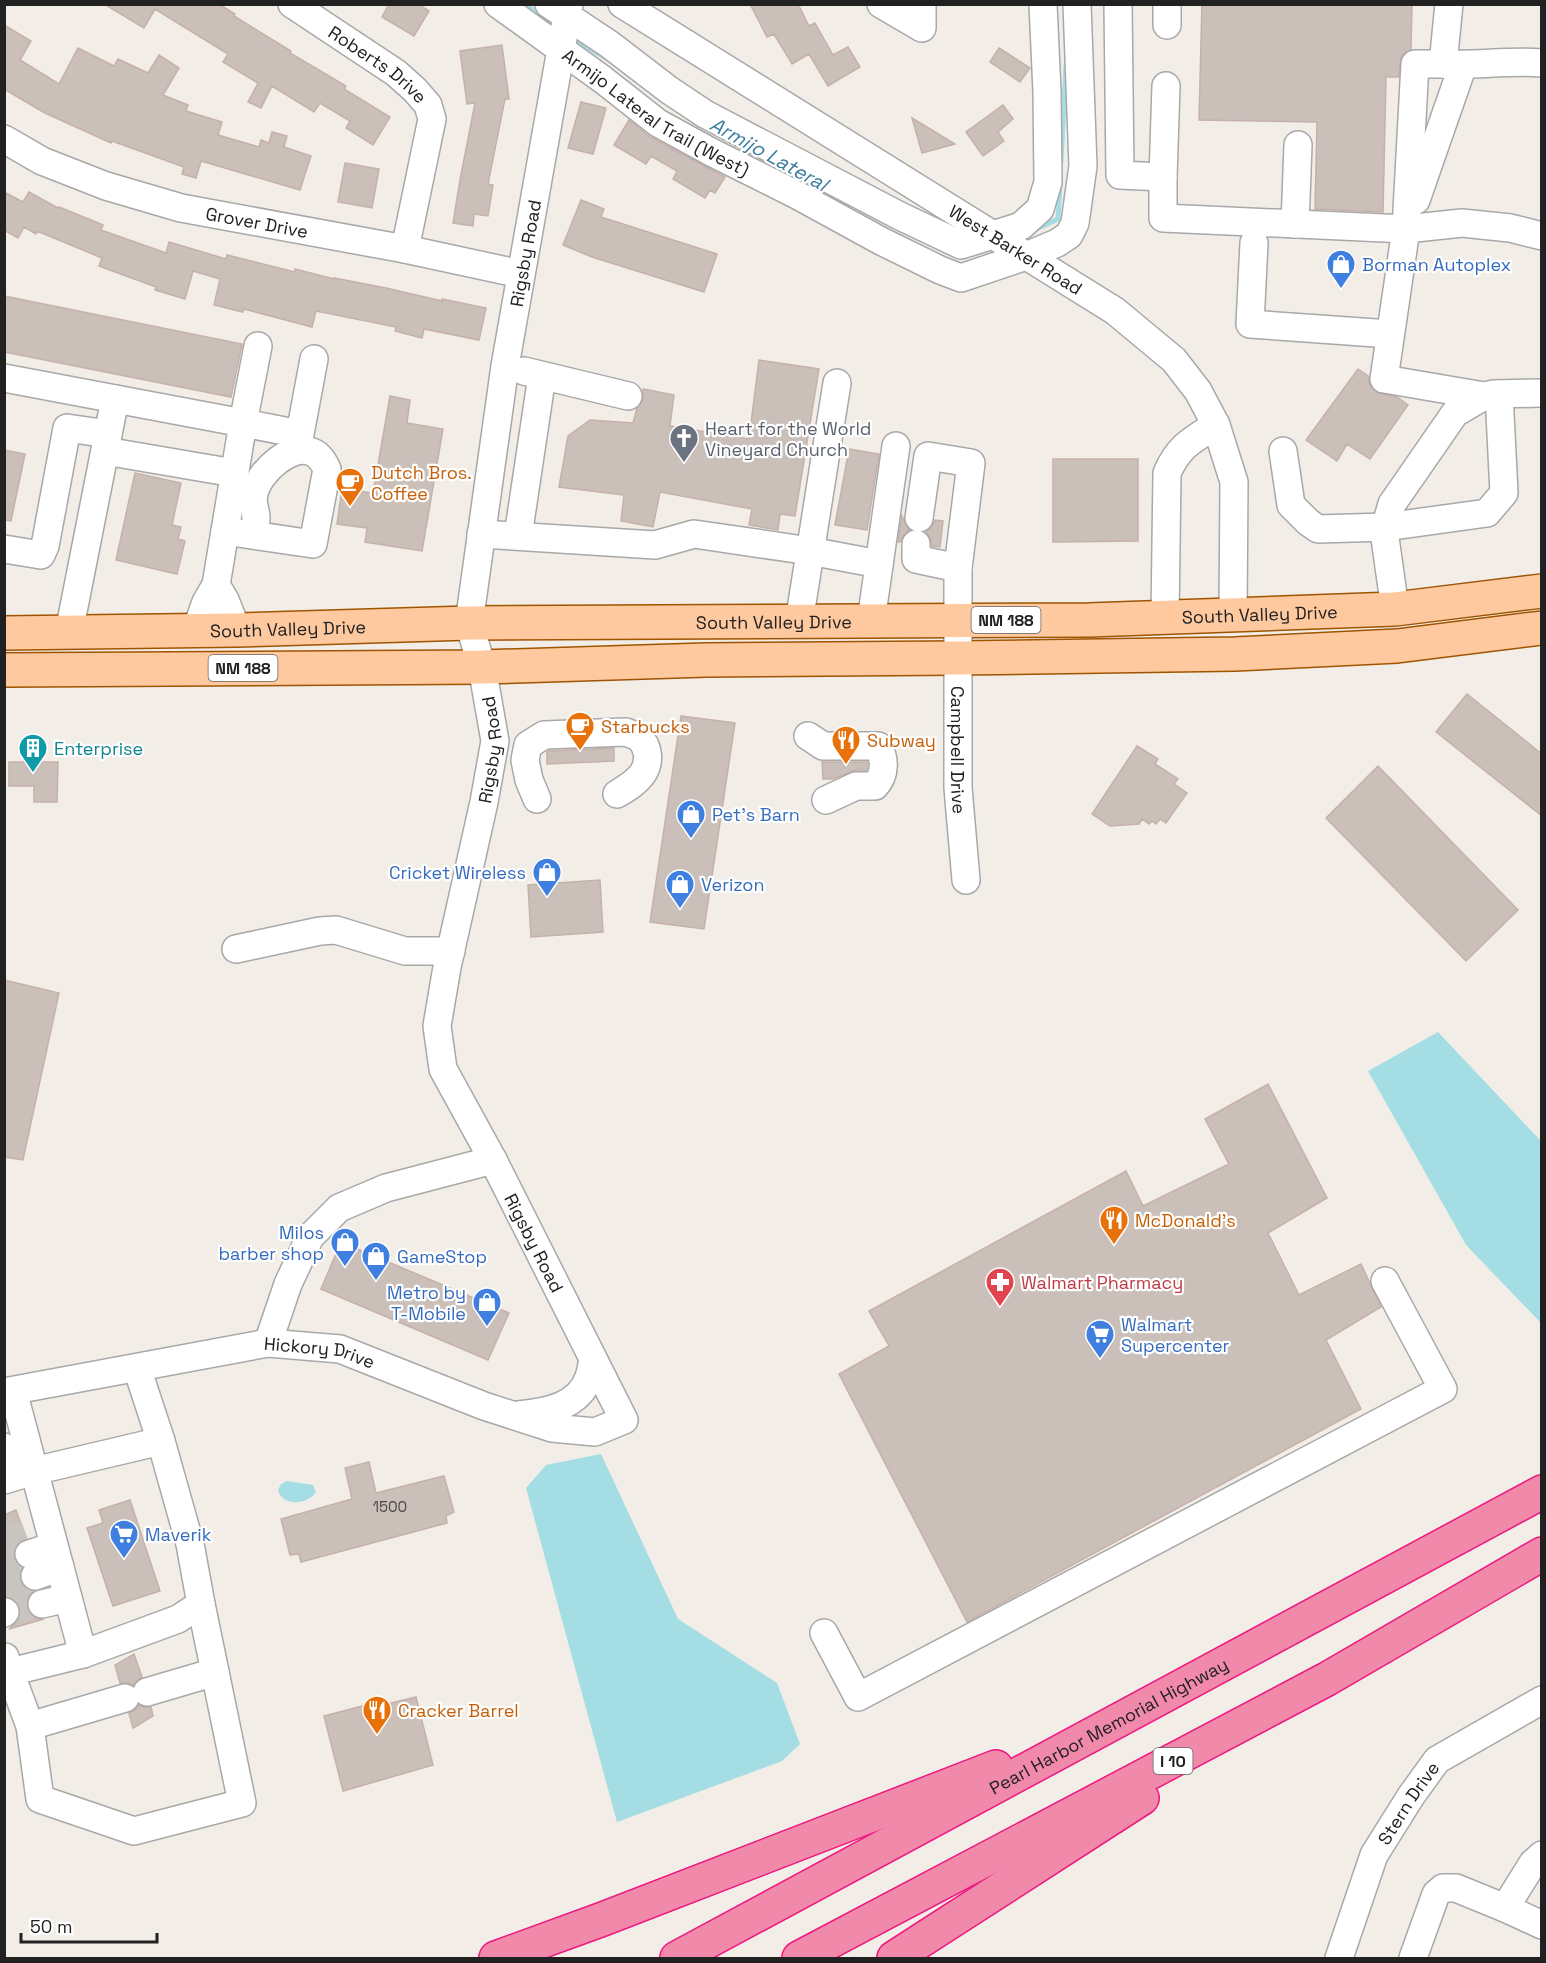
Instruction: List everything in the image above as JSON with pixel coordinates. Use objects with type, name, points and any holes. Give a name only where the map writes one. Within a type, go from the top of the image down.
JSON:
[{"type":"highway","name":"Pearl Harbor Memorial Highway","points":[[677,1959],[1542,1492]]},
{"type":"highway","name":"I 10","points":[[799,1959],[1327,1679],[1542,1554]]},
{"type":"highway","points":[[894,1959],[1327,1679]]},
{"type":"highway","points":[[496,1959],[603,1920],[1132,1714]]},
{"type":"main road","points":[[1508,596],[1542,576]]},
{"type":"main road","name":"South Valley Drive","points":[[4,633],[237,630],[469,623],[1089,620],[1395,609],[1542,591]]},
{"type":"main road","name":"South Valley Drive","points":[[4,670],[482,667],[706,660],[1234,654],[1428,643],[1542,628]]},
{"type":"street","name":"Roberts Drive","points":[[292,4],[396,73],[428,105],[432,119],[405,249]]},
{"type":"street","name":"Armijo Lateral Trail (West)","points":[[498,4],[658,123],[881,241],[961,278],[1057,243],[1069,235],[1075,223],[1083,166],[1077,4]]},
{"type":"street","name":"West Barker Road","points":[[622,4],[1114,311],[1174,360],[1198,390],[1216,425],[1233,482],[1233,615]]},
{"type":"street","points":[[881,4],[922,28],[922,4]]},
{"type":"street","points":[[562,9],[669,90],[705,114],[900,216],[961,245],[1021,226],[1040,209],[1048,182],[1043,4]]},
{"type":"street","points":[[1118,4],[1120,175],[1163,177]]},
{"type":"street","points":[[1406,229],[1453,65],[1449,4]]},
{"type":"street","name":"Rigsby Road","points":[[562,9],[561,49],[506,366],[469,623],[482,667],[495,741],[483,806],[450,951],[437,1026],[443,1069],[493,1160],[624,1420]]},
{"type":"street","points":[[1542,63],[1415,64],[1406,229],[1384,379],[1491,395],[1542,393]]},
{"type":"street","points":[[1166,86],[1163,218],[1406,229],[1462,223],[1510,228],[1542,236]]},
{"type":"street","name":"Grover Drive","points":[[4,140],[42,161],[106,186],[181,208],[405,249],[521,274]]},
{"type":"street","points":[[1295,224],[1298,146]]},
{"type":"street","points":[[1254,243],[1250,324],[1390,334]]},
{"type":"street","points":[[196,630],[206,602],[216,585],[258,346]]},
{"type":"street","points":[[4,378],[300,434],[314,359]]},
{"type":"street","points":[[506,366],[628,396]]},
{"type":"street","points":[[518,536],[542,376]]},
{"type":"street","points":[[799,622],[837,383]]},
{"type":"street","points":[[1395,609],[1385,538],[1392,504],[1455,413],[1491,395]]},
{"type":"street","points":[[1282,451],[1292,505],[1318,529],[1386,527],[1487,513],[1504,493],[1491,395]]},
{"type":"street","points":[[69,632],[115,399]]},
{"type":"street","points":[[1165,617],[1167,473],[1174,456],[1190,441],[1216,425]]},
{"type":"street","points":[[4,549],[41,555],[45,546],[67,428],[106,443],[234,473]]},
{"type":"street","points":[[871,621],[896,446]]},
{"type":"street","name":"Campbell Drive","points":[[958,568],[916,559],[928,456],[972,463],[958,568],[958,788],[966,880]]},
{"type":"street","points":[[225,531],[255,525],[312,544],[327,470],[322,459],[311,465],[286,470],[275,479],[255,525]]},
{"type":"street","points":[[48,530],[88,537]]},
{"type":"street","points":[[481,534],[656,545],[694,534],[879,564]]},
{"type":"street","points":[[216,585],[225,600],[237,630]]},
{"type":"street","points":[[537,799],[529,780],[525,760],[528,745],[544,735],[626,732],[638,736],[647,747],[648,759],[645,771],[633,784],[617,794]]},
{"type":"street","points":[[808,736],[823,746],[878,746],[884,757],[882,778],[875,786],[856,786],[826,800]]},
{"type":"street","points":[[236,949],[320,931],[336,930],[405,951],[450,951]]},
{"type":"street","points":[[268,1343],[288,1284],[309,1237],[339,1208],[386,1188],[493,1160]]},
{"type":"street","points":[[824,1633],[858,1697],[1443,1389],[1385,1281]]},
{"type":"street","name":"Hickory Drive","points":[[12,1386],[137,1368],[268,1343],[340,1348],[484,1406],[552,1428],[595,1431],[624,1420]]},
{"type":"street","points":[[515,1416],[548,1411],[574,1400],[589,1379],[593,1359]]},
{"type":"street","points":[[137,1368],[161,1441],[190,1544],[242,1803],[134,1832],[40,1799],[30,1726],[7,1664],[82,1654],[178,1619],[201,1604]]},
{"type":"street","points":[[12,1386],[34,1471],[42,1551],[55,1601],[82,1654]]},
{"type":"street","points":[[4,1480],[161,1441]]},
{"type":"street","points":[[4,1447],[34,1471]]},
{"type":"street","points":[[30,1726],[215,1672]]},
{"type":"street","name":"Stern Drive","points":[[1339,1959],[1374,1855],[1437,1760],[1542,1700]]},
{"type":"street","points":[[1505,1908],[1533,1863],[1542,1855]]},
{"type":"street","points":[[1413,1959],[1436,1894],[1443,1888],[1456,1888],[1542,1925]]},
{"type":"water","points":[[1438,1032],[1541,1141],[1542,1321],[1540,1322],[1466,1245],[1368,1071]]},
{"type":"water","points":[[601,1454],[678,1619],[777,1683],[800,1744],[782,1761],[617,1822],[526,1488],[546,1465]]},
{"type":"water","points":[[287,1481],[313,1485],[316,1492],[302,1502],[290,1502],[280,1496],[278,1490],[281,1484]]},
{"type":"building","points":[[104,4],[219,4],[235,14],[234,16],[291,51],[290,53],[346,86],[344,89],[390,117],[373,145],[346,128],[350,121],[320,103],[314,112],[272,86],[261,108],[248,102],[258,83],[223,62],[228,54],[155,9],[144,28]]},
{"type":"building","points":[[389,4],[418,4],[429,11],[414,36],[382,17]]},
{"type":"building","points":[[750,4],[798,4],[809,26],[815,23],[833,55],[848,47],[860,67],[828,86],[809,54],[792,64],[774,34],[767,37]]},
{"type":"building","points":[[1202,4],[1412,4],[1411,49],[1401,56],[1399,77],[1386,77],[1383,212],[1315,209],[1317,122],[1199,120]]},
{"type":"building","points":[[4,25],[31,41],[20,60],[59,84],[78,48],[114,66],[118,59],[148,73],[159,55],[179,68],[163,95],[188,105],[186,111],[222,122],[218,135],[259,147],[261,140],[269,143],[272,132],[287,136],[284,147],[311,156],[300,190],[201,161],[196,178],[182,174],[184,167],[112,141],[111,143],[45,113],[4,89]]},
{"type":"building","points":[[502,45],[509,99],[505,99],[488,184],[493,185],[488,216],[474,214],[473,226],[453,223],[475,103],[467,104],[460,51]]},
{"type":"building","points":[[999,48],[1030,68],[1020,82],[990,62]]},
{"type":"building","points":[[581,102],[606,108],[593,154],[568,148]]},
{"type":"building","points":[[1003,105],[1013,119],[998,132],[1004,141],[983,156],[966,132]]},
{"type":"building","points":[[912,118],[955,144],[922,153]]},
{"type":"building","points":[[629,120],[650,137],[725,177],[715,193],[710,190],[705,198],[673,179],[677,171],[651,156],[646,164],[614,145]]},
{"type":"building","points":[[345,163],[379,169],[372,208],[338,202]]},
{"type":"building","points":[[4,192],[23,202],[29,192],[58,208],[103,225],[101,230],[166,253],[169,242],[226,259],[227,255],[295,272],[295,269],[334,279],[486,308],[479,340],[424,329],[422,338],[395,331],[396,327],[316,311],[312,327],[244,309],[243,312],[214,305],[220,279],[193,271],[185,299],[155,290],[156,287],[99,266],[102,258],[37,231],[36,234],[24,227],[18,238],[4,230]]},
{"type":"building","points":[[581,200],[604,209],[601,217],[717,254],[704,292],[592,257],[563,245]]},
{"type":"building","points":[[4,296],[242,344],[231,397],[4,352]]},
{"type":"building","name":"Heart for the World Vineyard Church","points":[[759,360],[819,369],[795,516],[780,514],[778,530],[749,525],[752,509],[660,492],[653,527],[621,521],[624,495],[559,487],[568,436],[590,420],[633,423],[637,408],[643,400],[643,389],[674,395],[670,426],[749,439]]},
{"type":"building","points":[[1358,369],[1368,376],[1375,392],[1397,397],[1408,405],[1370,459],[1347,444],[1337,461],[1306,440]]},
{"type":"building","points":[[390,396],[410,400],[407,423],[443,429],[422,551],[365,542],[367,528],[337,524],[342,489],[373,493]]},
{"type":"building","points":[[849,449],[879,454],[867,530],[835,525]]},
{"type":"building","points":[[4,450],[25,454],[11,521],[4,520]]},
{"type":"building","points":[[1053,459],[1138,459],[1138,541],[1053,542]]},
{"type":"building","points":[[135,473],[181,483],[172,525],[181,527],[178,539],[185,541],[177,574],[116,560]]},
{"type":"building","points":[[902,516],[909,530],[901,542],[898,542]]},
{"type":"building","points":[[935,520],[943,521],[940,547],[932,546],[926,532]]},
{"type":"building","points":[[1467,694],[1542,754],[1542,816],[1436,732]]},
{"type":"building","points":[[681,716],[735,723],[704,929],[650,922]]},
{"type":"building","points":[[1137,746],[1158,759],[1155,764],[1178,779],[1174,784],[1187,793],[1166,823],[1160,819],[1156,824],[1152,821],[1149,824],[1142,819],[1139,824],[1110,826],[1092,814]]},
{"type":"building","points":[[614,748],[614,761],[547,764],[547,752],[549,751]]},
{"type":"building","name":"Enterprise","points":[[9,762],[58,762],[57,802],[34,802],[34,786],[9,786]]},
{"type":"building","points":[[822,762],[867,762],[867,770],[856,770],[833,779],[823,779]]},
{"type":"building","points":[[1378,766],[1518,910],[1466,961],[1326,818]]},
{"type":"building","points":[[600,880],[603,932],[531,937],[528,885]]},
{"type":"building","points":[[4,980],[59,993],[23,1160],[4,1157]]},
{"type":"building","name":"Walmart Supercenter","points":[[1268,1084],[1327,1198],[1268,1233],[1299,1295],[1361,1264],[1381,1307],[1326,1340],[1361,1409],[967,1622],[839,1374],[889,1346],[869,1311],[1126,1171],[1143,1206],[1229,1164],[1205,1119]]},
{"type":"building","points":[[341,1242],[509,1313],[488,1360],[321,1289]]},
{"type":"building","points":[[369,1462],[376,1493],[444,1476],[454,1512],[446,1516],[447,1523],[301,1562],[299,1554],[290,1555],[281,1519],[352,1499],[345,1468]]},
{"type":"building","name":"Maverik","points":[[130,1500],[160,1591],[113,1606],[87,1528],[103,1523],[99,1510]]},
{"type":"building","points":[[16,1510],[26,1538],[17,1544],[14,1550],[14,1558],[22,1568],[19,1574],[20,1582],[33,1592],[27,1599],[27,1608],[31,1615],[37,1619],[44,1619],[9,1629],[20,1617],[20,1609],[16,1600],[4,1597],[4,1515]]},
{"type":"building","points":[[134,1654],[142,1677],[133,1685],[120,1683],[115,1665]]},
{"type":"building","name":"Cracker Barrel","points":[[416,1697],[433,1765],[343,1791],[324,1716],[374,1703],[375,1707]]},
{"type":"building","points":[[139,1705],[151,1707],[153,1716],[133,1728],[129,1713]]},
{"type":"waterway","name":"Armijo Lateral","points":[[524,4],[551,22]]},
{"type":"waterway","name":"Armijo Lateral","points":[[572,38],[608,59]]},
{"type":"waterway","name":"Armijo Lateral","points":[[1061,161],[1066,65]]},
{"type":"waterway","name":"Armijo Lateral","points":[[1034,230],[1058,219],[1060,185]]},
{"type":"tunnel","points":[[4,1542],[26,1534]]},
{"type":"tunnel","points":[[4,1562],[29,1554]]},
{"type":"tunnel","points":[[4,1588],[35,1576]]},
{"type":"tunnel","points":[[5,1612],[42,1604]]},
{"type":"place","name":"Borman Autoplex","points":[[1341,290]]},
{"type":"place","name":"Heart for the World Vineyard Church","points":[[684,464]]},
{"type":"place","name":"Dutch Bros. Coffee","points":[[350,508]]},
{"type":"place","name":"Starbucks","points":[[580,752]]},
{"type":"place","name":"Subway","points":[[846,766]]},
{"type":"place","name":"Enterprise","points":[[33,774]]},
{"type":"place","name":"Pet's Barn","points":[[691,840]]},
{"type":"place","name":"Cricket Wireless","points":[[547,898]]},
{"type":"place","name":"Verizon","points":[[680,910]]},
{"type":"place","name":"McDonald's","points":[[1114,1246]]},
{"type":"place","name":"Milos barber shop","points":[[345,1268]]},
{"type":"place","name":"GameStop","points":[[376,1282]]},
{"type":"place","name":"Walmart Pharmacy","points":[[1000,1308]]},
{"type":"place","name":"Metro by T-Mobile","points":[[487,1328]]},
{"type":"place","name":"Walmart Supercenter","points":[[1100,1360]]},
{"type":"place","name":"Maverik","points":[[124,1560]]},
{"type":"place","name":"Cracker Barrel","points":[[377,1736]]}]
